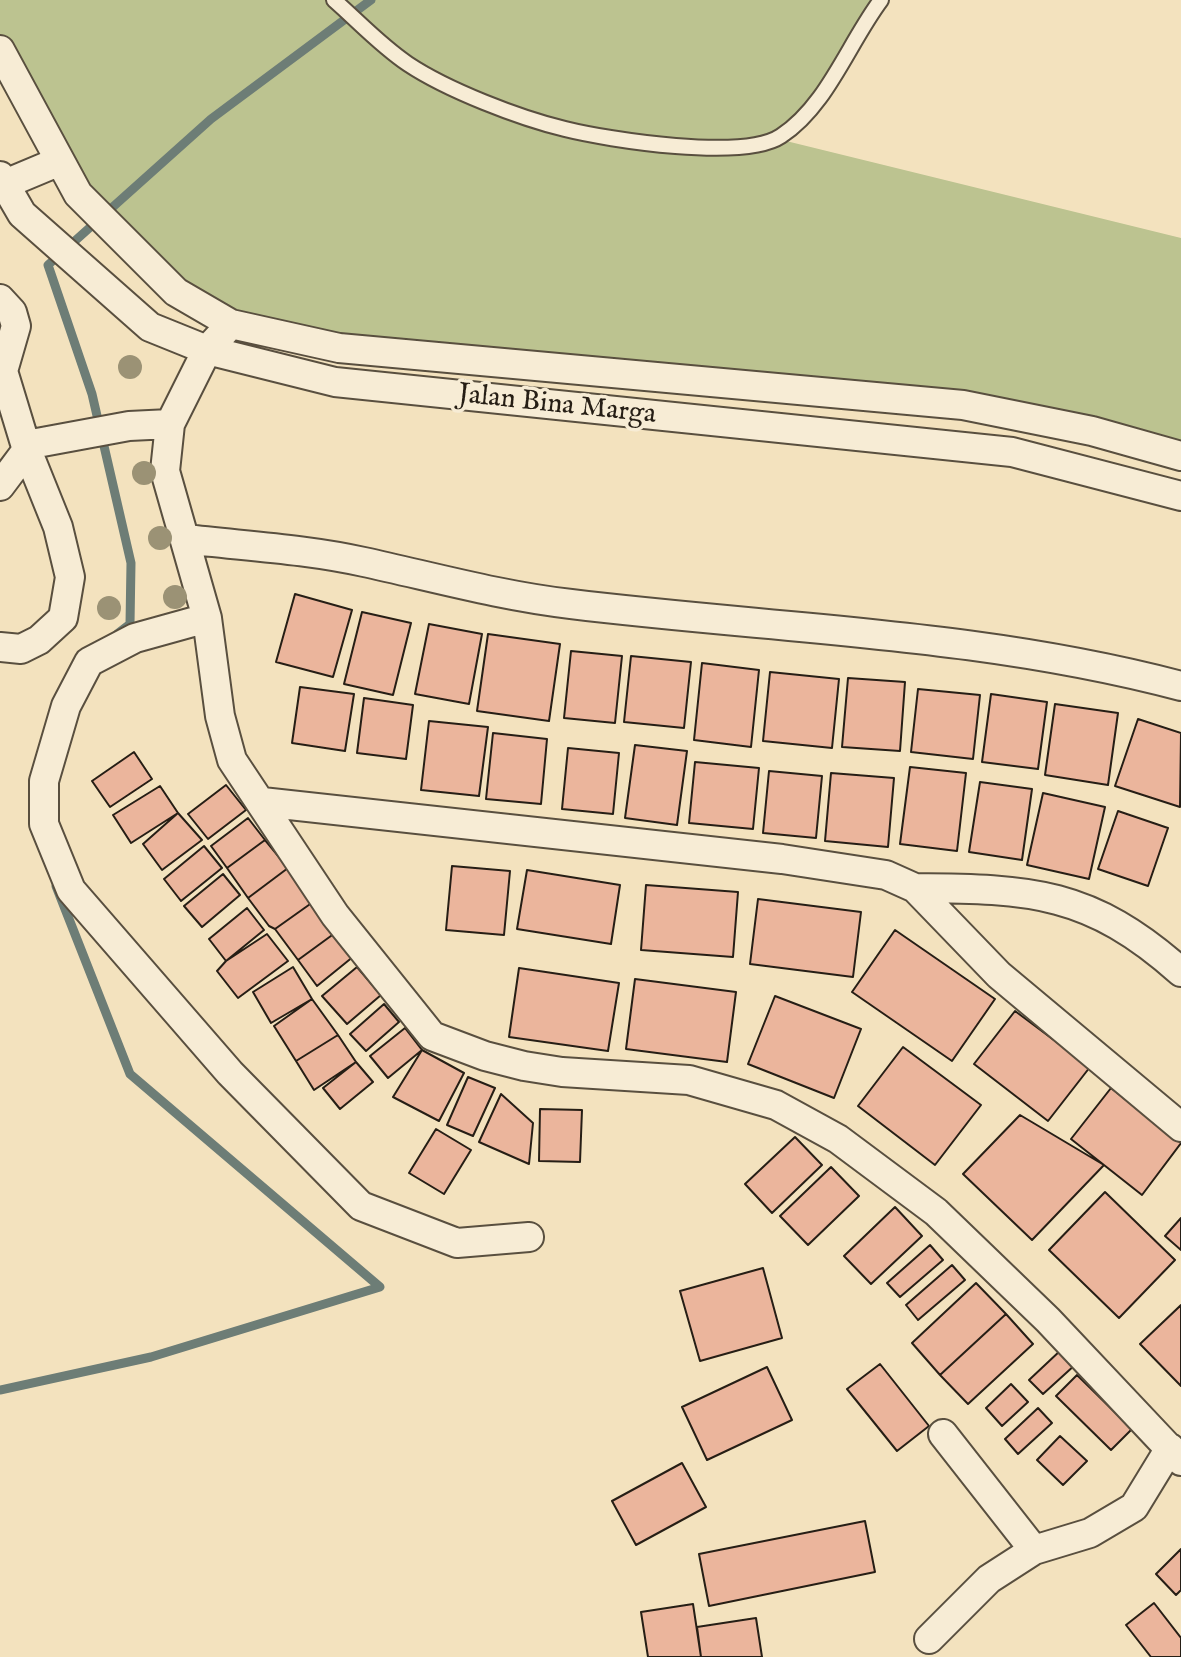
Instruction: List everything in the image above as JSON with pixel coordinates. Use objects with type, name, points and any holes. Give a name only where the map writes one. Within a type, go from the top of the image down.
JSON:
[{"type":"street","name":"Jalan Bina Marga","points":[[0,50],[78,194],[176,292],[231,324],[345,349],[963,405],[1092,431],[1181,456]]},
{"type":"street","points":[[2,180],[60,161]]},
{"type":"street","name":"Jalan Bina Marga","points":[[2,180],[22,214],[150,327],[207,350],[335,382],[1012,452],[1181,496]]},
{"type":"street","points":[[0,299],[12,312],[16,326],[3,371],[32,447],[58,527],[70,577],[63,618],[39,640],[21,649],[0,647]]},
{"type":"street","points":[[231,324],[207,350],[170,424],[165,471],[207,618],[224,739],[232,760],[335,915],[432,1036],[485,1056],[524,1066],[562,1072],[689,1080],[776,1105],[826,1132],[936,1212],[1048,1320],[1176,1455],[1134,1507],[1090,1533],[1034,1550],[989,1579],[929,1639]]},
{"type":"street","points":[[0,486],[32,447],[129,426],[170,424]]},
{"type":"street","points":[[185,539],[362,561],[453,585],[568,604],[922,638],[1079,660],[1181,686]]},
{"type":"street","points":[[207,618],[135,638],[89,662],[66,706],[44,781],[44,824],[71,890],[230,1073],[361,1206],[457,1243],[529,1237]]},
{"type":"street","points":[[262,802],[782,859],[886,875],[915,888],[999,975],[1181,1127]]},
{"type":"street","points":[[915,888],[1035,892],[1067,902],[1117,921],[1181,972]]},
{"type":"street","points":[[943,1434],[1034,1550]]},
{"type":"lane","points":[[334,0],[408,64],[495,106],[566,130],[694,148],[734,149],[777,139],[806,118],[881,0]]},
{"type":"green space","points":[[0,0],[881,0],[806,118],[778,139],[1181,238],[1181,456],[1092,431],[231,324],[78,194],[0,56]]},
{"type":"building","points":[[295,594],[352,610],[333,677],[276,662]]},
{"type":"building","points":[[362,612],[411,623],[393,695],[344,684]]},
{"type":"building","points":[[429,624],[482,634],[469,704],[415,694]]},
{"type":"building","points":[[488,634],[560,644],[549,721],[477,711]]},
{"type":"building","points":[[571,651],[622,656],[615,723],[564,718]]},
{"type":"building","points":[[631,656],[691,662],[684,728],[624,722]]},
{"type":"building","points":[[702,663],[759,670],[751,747],[694,740]]},
{"type":"building","points":[[770,672],[839,679],[832,748],[763,741]]},
{"type":"building","points":[[848,678],[905,682],[900,751],[842,747]]},
{"type":"building","points":[[300,687],[354,694],[345,751],[292,743]]},
{"type":"building","points":[[918,689],[980,695],[973,759],[911,752]]},
{"type":"building","points":[[991,694],[1047,702],[1038,769],[982,762]]},
{"type":"building","points":[[364,698],[413,705],[406,759],[357,753]]},
{"type":"building","points":[[1055,704],[1118,713],[1108,785],[1045,775]]},
{"type":"building","points":[[1138,719],[1181,733],[1180,807],[1115,786]]},
{"type":"building","points":[[429,721],[488,727],[479,796],[421,790]]},
{"type":"building","points":[[493,733],[547,739],[541,804],[486,799]]},
{"type":"building","points":[[635,745],[687,751],[677,825],[625,818]]},
{"type":"building","points":[[568,748],[619,753],[613,814],[562,809]]},
{"type":"building","points":[[134,752],[152,779],[110,807],[92,781]]},
{"type":"building","points":[[695,762],[759,768],[753,829],[689,823]]},
{"type":"building","points":[[910,767],[966,773],[957,851],[900,844]]},
{"type":"building","points":[[769,771],[822,776],[816,838],[763,833]]},
{"type":"building","points":[[831,773],[894,778],[888,847],[825,841]]},
{"type":"building","points":[[980,782],[1032,789],[1022,860],[969,852]]},
{"type":"building","points":[[226,785],[246,810],[208,839],[188,814]]},
{"type":"building","points":[[160,786],[178,813],[131,843],[113,815]]},
{"type":"building","points":[[1043,793],[1105,807],[1089,879],[1027,865]]},
{"type":"building","points":[[1118,811],[1168,828],[1148,886],[1098,869]]},
{"type":"building","points":[[178,813],[202,840],[162,870],[143,844]]},
{"type":"building","points":[[248,818],[265,840],[227,868],[211,846]]},
{"type":"building","points":[[265,840],[288,868],[248,898],[227,868]]},
{"type":"building","points":[[204,846],[222,868],[181,901],[164,879]]},
{"type":"building","points":[[452,866],[510,871],[504,935],[446,930]]},
{"type":"building","points":[[288,868],[313,902],[275,929],[269,926],[248,898]]},
{"type":"building","points":[[527,870],[620,885],[611,944],[517,929]]},
{"type":"building","points":[[223,874],[240,895],[202,927],[184,906]]},
{"type":"building","points":[[646,885],[738,892],[733,957],[641,950]]},
{"type":"building","points":[[758,899],[861,912],[853,977],[750,964]]},
{"type":"building","points":[[313,902],[335,933],[298,960],[275,929]]},
{"type":"building","points":[[247,908],[264,930],[226,961],[209,939]]},
{"type":"building","points":[[895,930],[995,999],[952,1061],[852,992]]},
{"type":"building","points":[[335,933],[354,956],[317,986],[298,960]]},
{"type":"building","points":[[267,934],[288,961],[238,998],[217,971],[226,961]]},
{"type":"building","points":[[293,967],[312,999],[271,1023],[253,992]]},
{"type":"building","points":[[357,967],[381,995],[347,1024],[322,996]]},
{"type":"building","points":[[519,968],[619,983],[608,1051],[509,1037]]},
{"type":"building","points":[[635,979],[736,992],[727,1062],[626,1049]]},
{"type":"building","points":[[775,996],[861,1029],[834,1098],[748,1064]]},
{"type":"building","points":[[312,999],[338,1035],[296,1061],[274,1026]]},
{"type":"building","points":[[384,1004],[399,1022],[366,1051],[350,1034]]},
{"type":"building","points":[[1015,1011],[1090,1067],[1048,1121],[974,1064]]},
{"type":"building","points":[[405,1028],[422,1050],[388,1078],[370,1056]]},
{"type":"building","points":[[338,1035],[356,1062],[314,1090],[296,1061]]},
{"type":"building","points":[[903,1047],[981,1105],[935,1165],[858,1106]]},
{"type":"building","points":[[422,1050],[464,1073],[439,1121],[393,1097]]},
{"type":"building","points":[[356,1062],[373,1082],[340,1109],[323,1088]]},
{"type":"building","points":[[468,1077],[495,1088],[473,1136],[447,1125]]},
{"type":"building","points":[[1111,1088],[1181,1143],[1142,1195],[1071,1139]]},
{"type":"building","points":[[501,1094],[533,1123],[529,1164],[479,1142]]},
{"type":"building","points":[[540,1109],[582,1110],[580,1162],[539,1161]]},
{"type":"building","points":[[1020,1115],[1104,1165],[1032,1240],[963,1174]]},
{"type":"building","points":[[436,1129],[471,1150],[444,1194],[409,1173]]},
{"type":"building","points":[[795,1137],[822,1165],[772,1213],[745,1184]]},
{"type":"building","points":[[831,1167],[859,1196],[808,1245],[780,1216]]},
{"type":"building","points":[[1105,1192],[1175,1260],[1119,1318],[1049,1250]]},
{"type":"building","points":[[895,1207],[922,1236],[871,1284],[844,1256]]},
{"type":"building","points":[[1181,1218],[1181,1250],[1165,1236]]},
{"type":"building","points":[[930,1245],[943,1260],[900,1297],[887,1283]]},
{"type":"building","points":[[952,1265],[965,1280],[918,1320],[906,1305]]},
{"type":"building","points":[[763,1268],[782,1338],[700,1361],[680,1291]]},
{"type":"building","points":[[976,1283],[1006,1314],[940,1375],[912,1343]]},
{"type":"building","points":[[1181,1305],[1181,1386],[1140,1344]]},
{"type":"building","points":[[1006,1314],[1033,1344],[968,1404],[940,1375]]},
{"type":"building","points":[[1062,1349],[1076,1364],[1043,1394],[1029,1380]]},
{"type":"building","points":[[880,1364],[929,1426],[897,1451],[847,1389]]},
{"type":"building","points":[[767,1367],[792,1420],[707,1460],[682,1407]]},
{"type":"building","points":[[1077,1375],[1132,1429],[1111,1450],[1056,1396]]},
{"type":"building","points":[[1011,1384],[1028,1402],[1002,1426],[986,1408]]},
{"type":"building","points":[[1038,1408],[1052,1423],[1018,1454],[1005,1439]]},
{"type":"building","points":[[1060,1436],[1087,1461],[1063,1485],[1037,1460]]},
{"type":"building","points":[[682,1463],[706,1507],[636,1545],[612,1501]]},
{"type":"building","points":[[865,1521],[875,1572],[709,1606],[699,1554]]},
{"type":"building","points":[[1181,1549],[1181,1590],[1176,1595],[1156,1574]]},
{"type":"building","points":[[1154,1603],[1181,1638],[1181,1657],[1151,1657],[1126,1625]]},
{"type":"building","points":[[693,1604],[701,1657],[648,1657],[641,1612]]},
{"type":"building","points":[[756,1618],[762,1657],[701,1657],[697,1627]]},
{"type":"waterway","points":[[117,634],[130,624],[131,563],[92,394],[48,265],[211,119],[371,0]]},
{"type":"waterway","points":[[0,1390],[151,1357],[380,1287],[130,1074],[56,886]]}]
